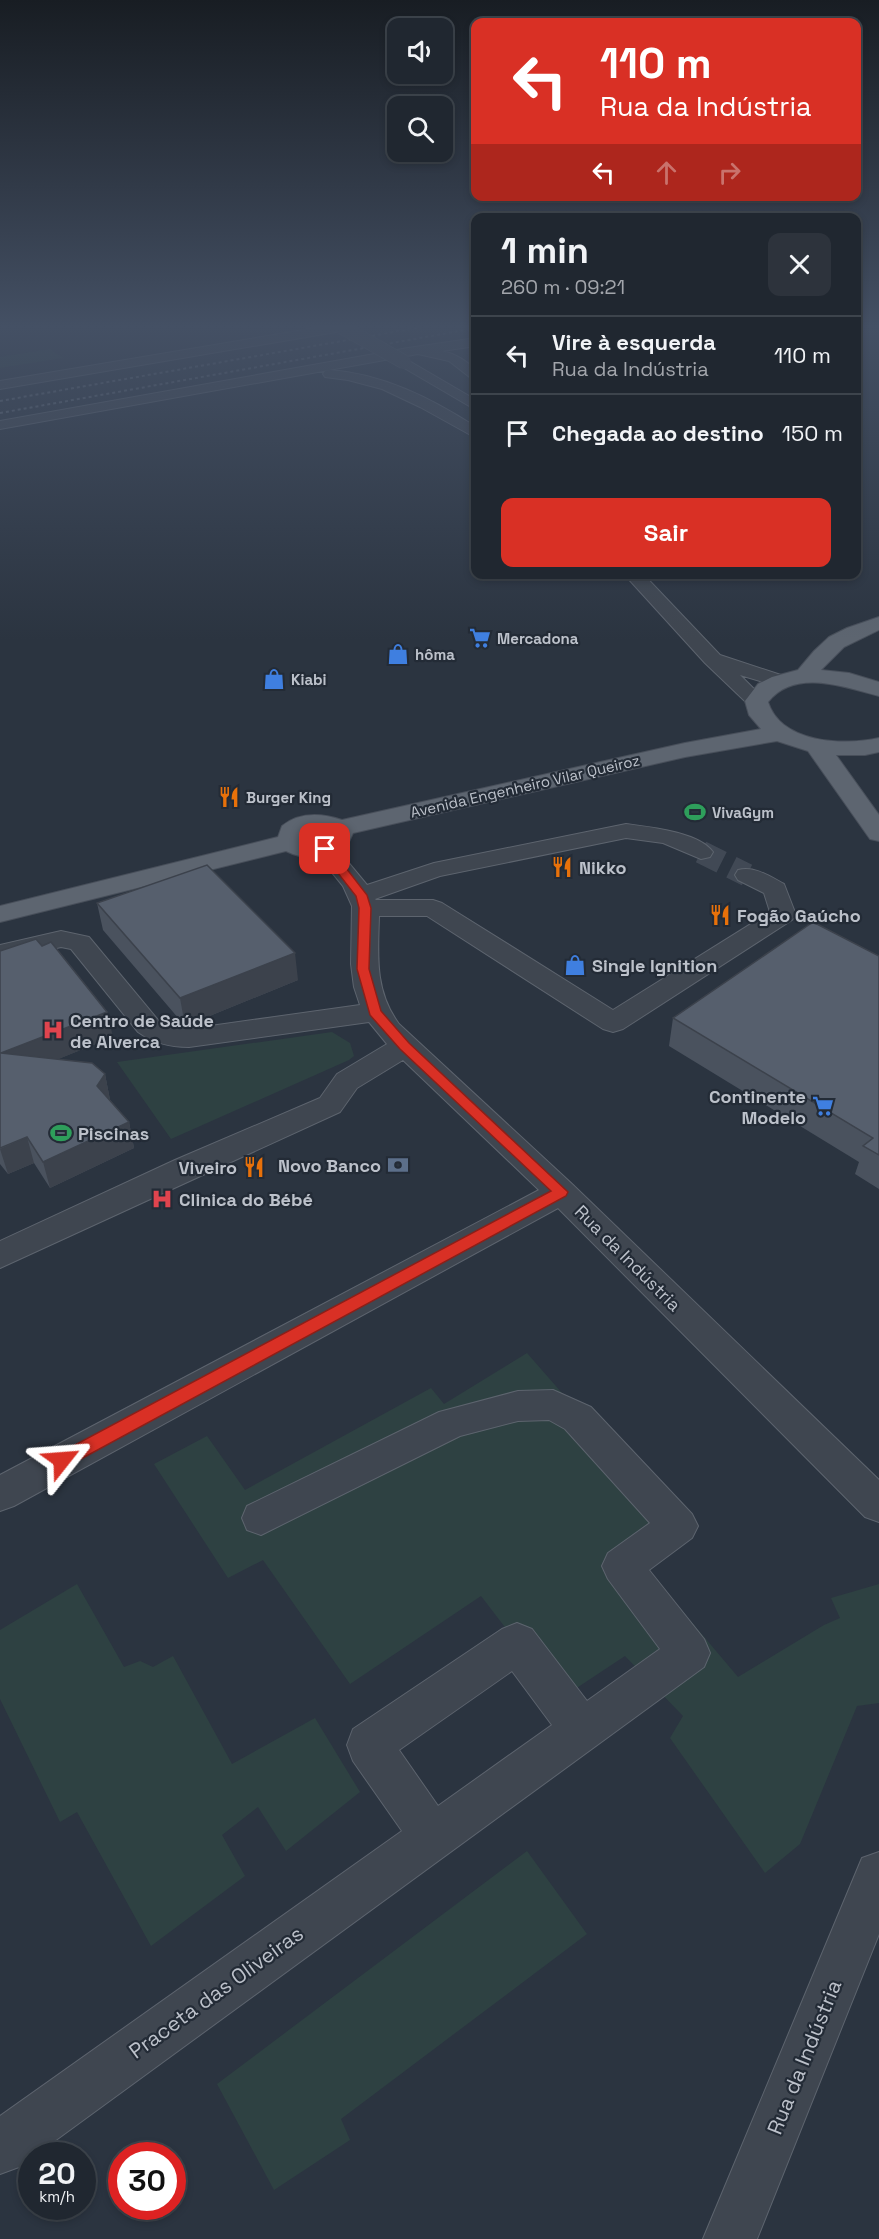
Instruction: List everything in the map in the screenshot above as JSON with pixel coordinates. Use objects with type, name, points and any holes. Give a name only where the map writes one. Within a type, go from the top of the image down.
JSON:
[{"type":"main road","points":[[805,676],[831,645],[846,634],[879,623]]},
{"type":"main road","points":[[870,685],[851,669],[855,655],[869,639],[879,636]]},
{"type":"main road","points":[[780,681],[805,676],[842,678],[870,685]]},
{"type":"main road","name":"Avenida Engenheiro Vilar Queiroz","points":[[712,744],[757,707],[768,686],[780,681]]},
{"type":"main road","points":[[757,707],[768,726],[780,733],[817,746],[849,748],[877,746],[865,772],[867,788],[879,805]]},
{"type":"main road","name":"Avenida Engenheiro Vilar Queiroz","points":[[0,914],[291,842],[309,850],[331,839],[712,744],[780,733]]},
{"type":"main road","points":[[817,746],[879,833]]},
{"type":"street","points":[[638,579],[757,707]]},
{"type":"street","points":[[712,659],[780,681]]},
{"type":"street","points":[[363,902],[434,870],[626,831],[669,837],[701,852]]},
{"type":"street","points":[[331,839],[363,902]]},
{"type":"street","points":[[433,908],[429,886],[434,870]]},
{"type":"street","points":[[363,902],[433,908],[613,1023],[783,915],[775,889],[747,875]]},
{"type":"street","name":"Rua da Indústria","points":[[363,902],[363,969],[375,1012],[405,1046],[561,1192],[879,1505]]},
{"type":"street","points":[[0,953],[61,939],[80,943],[148,1026],[168,1037],[189,1038],[375,1012]]},
{"type":"street","points":[[0,1255],[186,1168],[330,1105],[347,1081],[405,1046]]},
{"type":"street","points":[[0,1494],[561,1192]]},
{"type":"street","name":"Praceta das Oliveiras","points":[[0,2148],[689,1653],[622,1566],[678,1526],[578,1418],[554,1405],[518,1406],[452,1424],[261,1518]]},
{"type":"street","points":[[433,1837],[369,1745],[517,1643],[582,1730]]},
{"type":"street","name":"Rua da Indústria","points":[[730,2239],[879,1875]]},
{"type":"shaded area","points":[[332,1032],[350,1043],[354,1056],[349,1060],[171,1139],[117,1062]]},
{"type":"shaded area","points":[[527,1353],[666,1512],[624,1542],[738,1677],[824,1625],[840,1618],[831,1598],[879,1584],[879,1703],[857,1706],[800,1844],[765,1873],[670,1738],[683,1716],[625,1656],[560,1699],[481,1596],[350,1684],[263,1560],[228,1578],[154,1464],[207,1436],[245,1490],[431,1388],[444,1404]]},
{"type":"shaded area","points":[[77,1584],[124,1667],[140,1661],[153,1667],[173,1656],[232,1764],[315,1718],[360,1792],[286,1851],[258,1807],[222,1835],[245,1876],[151,1946],[77,1812],[60,1822],[0,1699],[0,1630]]},
{"type":"shaded area","points":[[527,1851],[587,1934],[341,2119],[350,2140],[274,2190],[217,2084]]},
{"type":"building","points":[[207,865],[295,953],[180,998],[97,903]]},
{"type":"building","name":"Continente Modelo","points":[[813,922],[879,956],[879,1155],[863,1146],[873,1138],[673,1018]]},
{"type":"building","points":[[36,939],[42,946],[51,942],[107,1012],[1,1053],[92,1063],[105,1074],[97,1086],[129,1122],[43,1162],[27,1137],[0,1148],[0,951]]},
{"type":"tunnel","points":[[701,852],[747,875]]},
{"type":"place","name":"Mercadona","points":[[480,638]]},
{"type":"place","name":"hôma","points":[[398,654]]},
{"type":"place","name":"Kiabi","points":[[274,679]]},
{"type":"place","name":"Burger King","points":[[229,797]]},
{"type":"place","name":"VivaGym","points":[[695,812]]},
{"type":"place","name":"Nikko","points":[[562,867]]},
{"type":"place","name":"Fogão Gaúcho","points":[[720,915]]},
{"type":"place","name":"Single Ignition","points":[[575,965]]},
{"type":"place","name":"Centro de Saúde de Alverca","points":[[53,1030]]},
{"type":"place","name":"Continente Modelo","points":[[823,1106]]},
{"type":"place","name":"Piscinas","points":[[61,1133]]},
{"type":"place","name":"Novo Banco","points":[[398,1165]]},
{"type":"place","name":"Viveiro","points":[[254,1167]]},
{"type":"place","name":"Clinica do Bébé","points":[[162,1199]]},
{"type":"route","points":[[62,1460],[561,1192],[405,1046],[375,1012],[368,994],[363,969],[365,908],[361,895],[325,849]]}]
